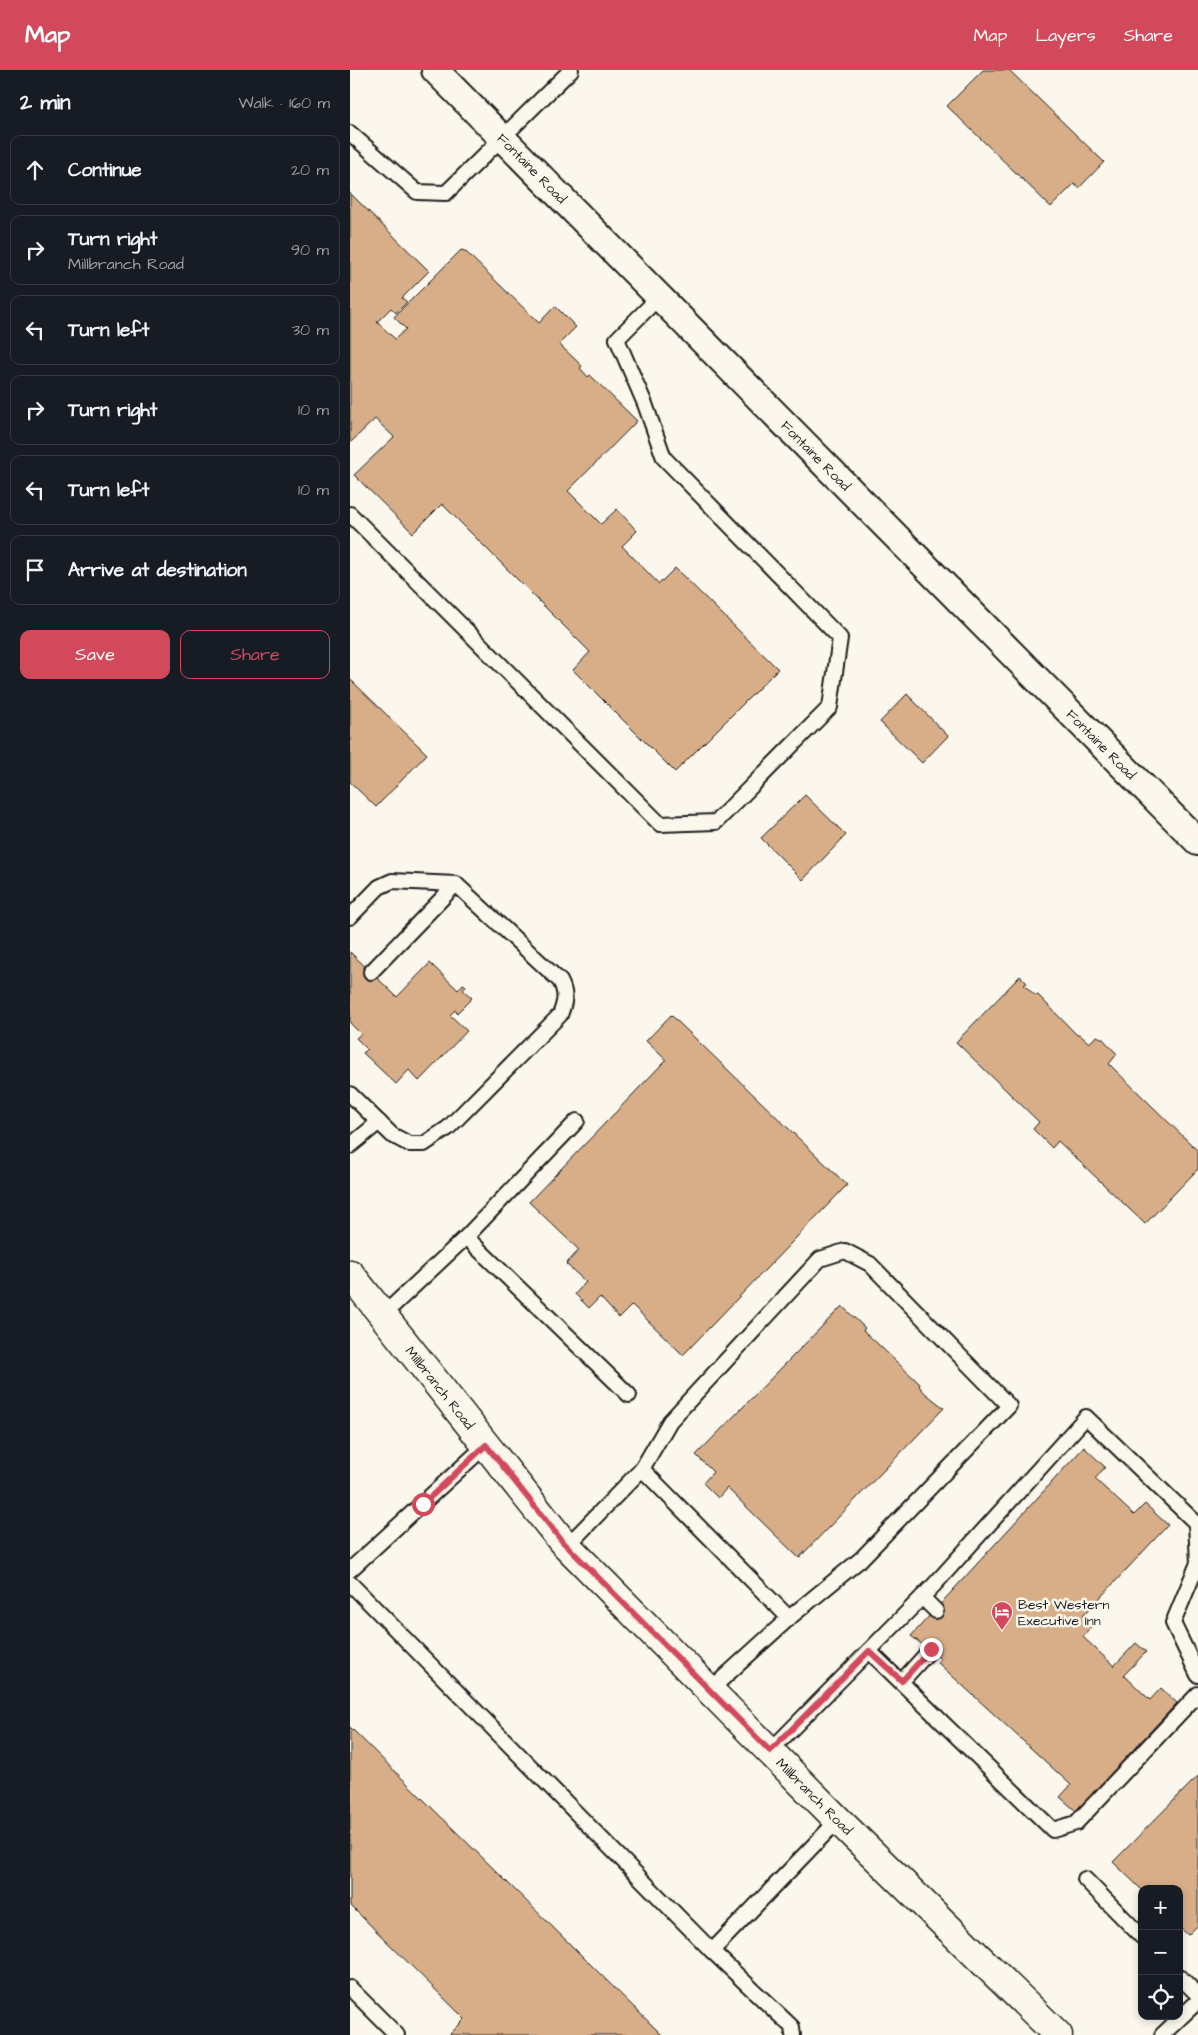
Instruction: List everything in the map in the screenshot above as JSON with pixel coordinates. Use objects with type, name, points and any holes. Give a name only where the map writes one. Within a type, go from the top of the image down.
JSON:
[{"type":"main road","name":"Millbranch Road","points":[[350,1274],[567,1546],[838,1820],[1058,2035]]},
{"type":"street","name":"Fontaine Road","points":[[447,74],[502,137],[1198,842]]},
{"type":"lane","points":[[350,133],[417,192],[446,193],[571,70]]},
{"type":"lane","points":[[350,514],[660,824],[716,822],[830,707],[840,638],[664,458],[645,404],[617,340],[659,297]]},
{"type":"lane","points":[[350,917],[379,887],[392,880],[456,884],[560,981],[565,990],[565,1002],[560,1015],[435,1138],[424,1144],[409,1144],[392,1135],[350,1094]]},
{"type":"lane","points":[[371,972],[456,884]]},
{"type":"lane","points":[[383,1316],[466,1237],[577,1121]]},
{"type":"lane","points":[[350,1146],[379,1122]]},
{"type":"lane","points":[[466,1237],[629,1395]]},
{"type":"lane","points":[[567,1546],[642,1469],[670,1420],[820,1259],[845,1250],[870,1264],[1009,1406],[861,1559],[789,1618],[710,1690]]},
{"type":"lane","points":[[770,1751],[922,1597],[1086,1417],[1196,1523],[1198,1563],[1173,1623],[1198,1675]]},
{"type":"lane","points":[[350,1570],[486,1445]]},
{"type":"lane","points":[[642,1469],[789,1618]]},
{"type":"lane","points":[[350,1584],[712,1952],[792,2027],[793,2035]]},
{"type":"lane","points":[[922,1597],[936,1611]]},
{"type":"lane","points":[[902,1681],[931,1649]]},
{"type":"lane","points":[[869,1651],[902,1681],[1053,1830],[1076,1823],[1198,1694]]},
{"type":"lane","points":[[712,1952],[838,1820]]},
{"type":"lane","points":[[1085,1879],[1138,1933]]},
{"type":"lane","points":[[1183,1980],[1198,1995]]},
{"type":"lane","points":[[350,1988],[397,2035]]},
{"type":"lane","points":[[1162,2035],[1198,2001]]},
{"type":"building","points":[[983,70],[1009,70],[1104,162],[1079,188],[1074,184],[1051,207],[947,106]]},
{"type":"building","points":[[350,193],[429,271],[402,298],[407,302],[396,313],[391,308],[377,322],[395,339],[406,329],[394,317],[461,250],[465,251],[539,323],[555,306],[576,327],[559,344],[582,366],[580,368],[588,377],[590,375],[637,421],[568,491],[601,524],[617,509],[637,531],[622,546],[659,584],[675,568],[778,669],[675,772],[573,670],[590,652],[442,504],[413,533],[354,475],[394,437],[375,419],[350,443]]},
{"type":"building","points":[[350,679],[427,754],[376,807],[350,782]]},
{"type":"building","points":[[907,694],[948,736],[922,763],[880,722]]},
{"type":"building","points":[[805,795],[846,835],[803,880],[761,838]]},
{"type":"building","points":[[350,952],[397,997],[430,963],[458,990],[463,984],[466,986],[463,990],[472,998],[457,1013],[455,1010],[450,1015],[467,1031],[419,1081],[409,1070],[396,1084],[363,1053],[367,1049],[356,1038],[361,1034],[350,1023]]},
{"type":"building","points":[[1020,976],[1027,983],[1024,985],[1036,996],[1038,995],[1077,1035],[1079,1034],[1089,1043],[1097,1036],[1103,1039],[1117,1054],[1109,1064],[1198,1151],[1198,1169],[1145,1224],[1058,1141],[1052,1148],[1033,1129],[1039,1122],[956,1042]]},
{"type":"building","points":[[671,1015],[847,1185],[683,1355],[632,1305],[619,1318],[600,1297],[589,1308],[575,1294],[586,1282],[566,1264],[579,1250],[529,1202],[666,1060],[646,1041]]},
{"type":"building","points":[[842,1306],[865,1328],[863,1330],[920,1384],[919,1386],[925,1393],[944,1408],[799,1558],[727,1488],[718,1498],[703,1483],[713,1472],[696,1455]]},
{"type":"building","name":"Best Western Executive Inn","points":[[1084,1447],[1105,1467],[1095,1479],[1134,1515],[1145,1504],[1168,1525],[1083,1616],[1093,1625],[1083,1637],[1114,1666],[1136,1643],[1146,1652],[1124,1675],[1150,1700],[1161,1688],[1177,1703],[1076,1811],[1060,1797],[1071,1785],[937,1662],[941,1659],[911,1636]]},
{"type":"building","points":[[350,1727],[662,2035],[449,2035],[465,2019],[350,1905]]},
{"type":"building","points":[[1198,1776],[1198,1925],[1188,1935],[1183,1931],[1183,1885],[1138,1886],[1113,1862]]},
{"type":"place","name":"Best Western Executive Inn","points":[[1002,1631]]},
{"type":"route","points":[[423,1504],[486,1445],[562,1541],[770,1751],[869,1651],[902,1681],[931,1649]]}]
